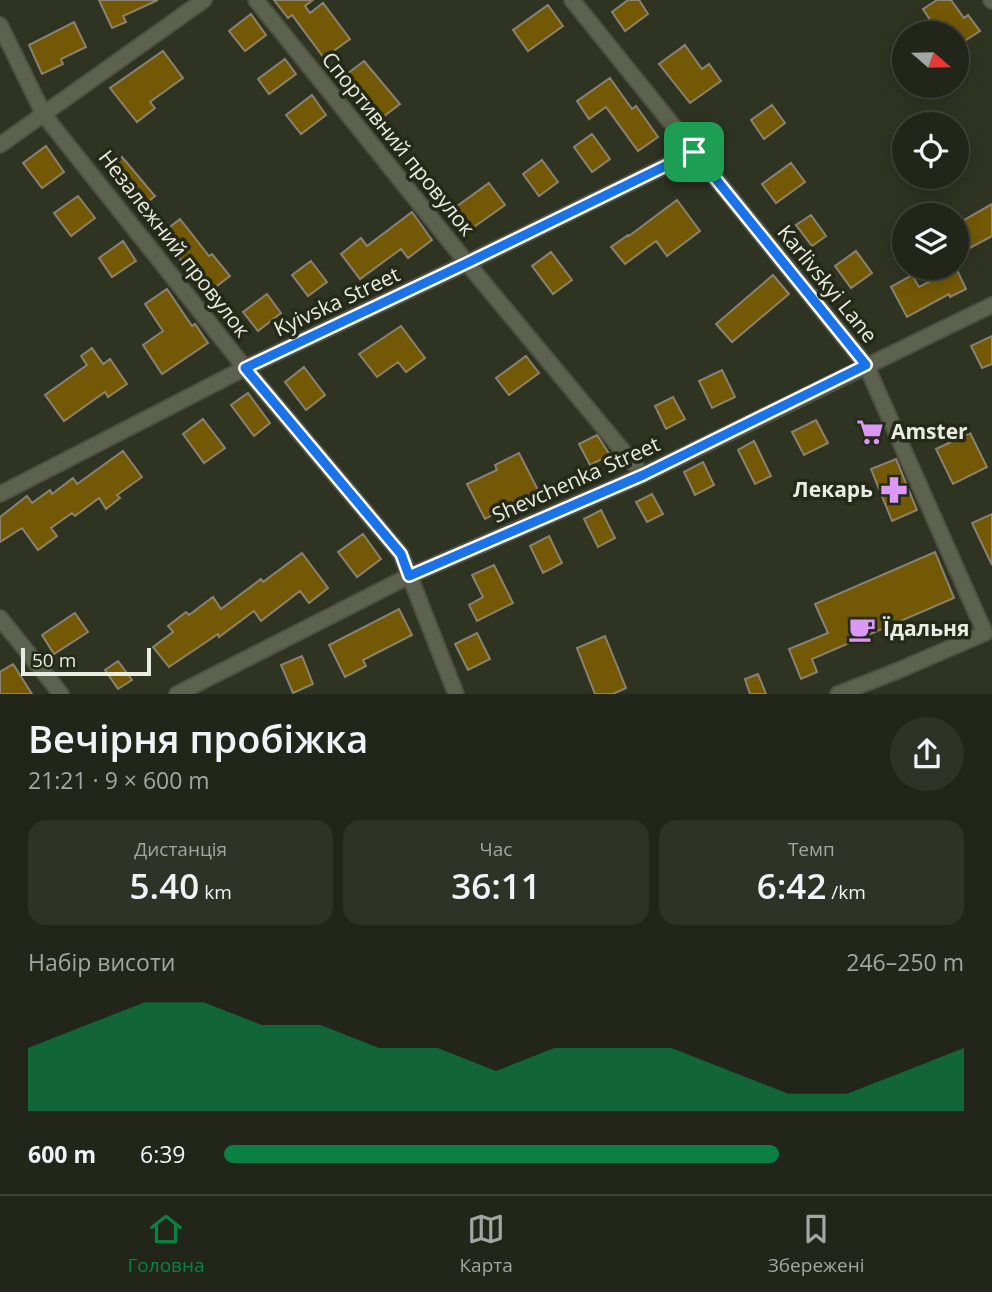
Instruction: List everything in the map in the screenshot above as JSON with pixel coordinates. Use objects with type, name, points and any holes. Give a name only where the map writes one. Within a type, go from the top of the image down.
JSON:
[{"type":"street","points":[[0,145],[204,0]]},
{"type":"street","name":"Спортивний провулок","points":[[256,0],[467,263],[643,475]]},
{"type":"street","name":"Karlіvskyi Lane","points":[[572,0],[866,365],[985,633],[838,694]]},
{"type":"street","name":"Незалежний провулок","points":[[0,25],[44,115],[245,368],[401,554],[456,694]]},
{"type":"street","name":"Kyivska Street","points":[[0,494],[245,368],[694,152]]},
{"type":"street","name":"Shevchenka Street","points":[[177,694],[409,576],[643,475],[992,305]]},
{"type":"street","points":[[0,618],[61,694]]},
{"type":"building","points":[[99,0],[158,0],[123,16],[126,22],[112,28]]},
{"type":"building","points":[[274,0],[313,0],[305,6],[310,13],[323,3],[350,39],[324,58],[292,15],[288,18]]},
{"type":"building","points":[[628,0],[639,0],[648,14],[625,31],[612,12]]},
{"type":"building","points":[[937,0],[951,0],[964,18],[968,15],[980,31],[970,38],[970,21],[931,21],[923,9]]},
{"type":"building","points":[[548,5],[563,26],[528,51],[513,30]]},
{"type":"building","points":[[251,14],[266,35],[245,51],[229,31]]},
{"type":"building","points":[[74,22],[86,47],[61,59],[63,64],[42,74],[29,45]]},
{"type":"building","points":[[685,45],[702,69],[709,64],[721,81],[690,103],[659,64]]},
{"type":"building","points":[[163,51],[183,78],[150,102],[155,108],[137,122],[110,88]]},
{"type":"building","points":[[285,59],[296,74],[269,94],[258,79]]},
{"type":"building","points":[[364,61],[400,104],[380,119],[364,98],[357,103],[339,80]]},
{"type":"building","points":[[610,78],[632,109],[636,106],[658,137],[638,151],[606,107],[589,119],[577,101]]},
{"type":"building","points":[[312,95],[326,115],[301,134],[286,115]]},
{"type":"building","points":[[772,105],[785,123],[764,139],[751,120]]},
{"type":"building","points":[[592,134],[610,159],[592,172],[574,147]]},
{"type":"building","points":[[46,146],[64,172],[42,188],[23,163]]},
{"type":"building","points":[[122,157],[155,196],[139,209],[106,169]]},
{"type":"building","points":[[542,160],[558,182],[539,196],[523,174]]},
{"type":"building","points":[[791,163],[805,182],[776,203],[762,184]]},
{"type":"building","points":[[489,183],[505,205],[468,231],[453,209]]},
{"type":"building","points":[[78,196],[95,218],[71,236],[54,213]]},
{"type":"building","points":[[677,200],[700,231],[667,256],[656,241],[625,264],[611,247]]},
{"type":"building","points":[[992,204],[992,236],[969,248],[969,217]]},
{"type":"building","points":[[412,212],[432,240],[408,258],[401,249],[360,279],[341,254],[361,238],[367,246]]},
{"type":"building","points":[[811,215],[826,236],[812,246],[796,225]]},
{"type":"building","points":[[180,219],[209,256],[212,254],[230,276],[206,294],[161,234]]},
{"type":"building","points":[[123,241],[136,261],[112,277],[99,258]]},
{"type":"building","points":[[856,251],[872,273],[851,288],[835,266]]},
{"type":"building","points":[[551,252],[572,280],[553,294],[532,266]]},
{"type":"building","points":[[311,261],[327,282],[308,296],[292,275]]},
{"type":"building","points":[[773,275],[789,294],[732,342],[716,324]]},
{"type":"building","points":[[903,280],[915,280],[919,287],[933,280],[962,280],[966,289],[950,297],[949,294],[907,317],[891,287]]},
{"type":"building","points":[[167,289],[192,326],[195,324],[208,343],[162,374],[143,345],[163,331],[145,304]]},
{"type":"building","points":[[267,294],[281,313],[258,331],[243,312]]},
{"type":"building","points":[[401,326],[425,358],[406,372],[398,362],[377,377],[359,354]]},
{"type":"building","points":[[992,336],[992,364],[982,368],[971,346]]},
{"type":"building","points":[[92,348],[103,364],[110,359],[127,384],[108,397],[105,392],[64,421],[45,395],[87,365],[81,356]]},
{"type":"building","points":[[526,356],[539,373],[509,395],[496,378]]},
{"type":"building","points":[[304,367],[325,395],[306,410],[285,382]]},
{"type":"building","points":[[722,370],[735,397],[712,408],[699,381]]},
{"type":"building","points":[[248,393],[270,423],[254,436],[231,405]]},
{"type":"building","points":[[673,397],[685,419],[666,429],[655,406]]},
{"type":"building","points":[[203,419],[225,448],[204,463],[183,434]]},
{"type":"building","points":[[816,420],[828,443],[804,455],[792,432]]},
{"type":"building","points":[[970,433],[987,467],[953,484],[936,449]]},
{"type":"building","points":[[597,435],[610,455],[590,465],[579,444]]},
{"type":"building","points":[[754,441],[771,476],[755,484],[738,450]]},
{"type":"building","points":[[123,451],[142,477],[117,495],[120,498],[106,509],[99,498],[75,516],[72,513],[51,528],[57,536],[38,550],[22,528],[0,542],[0,517],[27,496],[32,503],[50,490],[52,494],[73,478],[77,484]]},
{"type":"building","points":[[519,453],[538,490],[485,519],[467,484],[497,470],[495,465]]},
{"type":"building","name":"Лекарь","points":[[896,459],[917,510],[892,521],[871,469]]},
{"type":"building","points":[[703,462],[714,485],[695,495],[684,472]]},
{"type":"building","points":[[652,494],[663,514],[647,522],[636,502]]},
{"type":"building","points":[[601,510],[615,538],[598,547],[584,519]]},
{"type":"building","points":[[992,514],[992,565],[972,523]]},
{"type":"building","points":[[363,534],[381,559],[357,577],[338,552]]},
{"type":"building","points":[[549,536],[562,563],[543,573],[530,546]]},
{"type":"building","points":[[935,552],[954,598],[812,659],[817,672],[801,679],[789,649],[828,633],[815,604]]},
{"type":"building","points":[[302,553],[328,588],[309,603],[300,591],[261,621],[254,611],[219,637],[218,634],[169,667],[153,647],[173,632],[168,626],[186,612],[189,615],[213,597],[221,609]]},
{"type":"building","points":[[494,565],[513,603],[477,621],[469,605],[483,597],[472,575]]},
{"type":"building","points":[[399,609],[412,635],[363,660],[366,666],[345,677],[329,645]]},
{"type":"building","points":[[75,613],[88,632],[54,654],[42,635]]},
{"type":"building","points":[[477,633],[490,659],[468,670],[455,644]]},
{"type":"building","points":[[605,636],[626,688],[613,694],[595,694],[577,648]]},
{"type":"building","points":[[302,656],[313,684],[293,693],[281,665]]},
{"type":"building","points":[[118,661],[132,680],[118,689],[105,670]]},
{"type":"building","points":[[13,664],[32,694],[0,694],[0,672]]},
{"type":"building","points":[[758,674],[766,694],[750,694],[745,679]]},
{"type":"place","name":"Amster","points":[[870,432]]},
{"type":"place","name":"Лекарь","points":[[894,490]]},
{"type":"place","name":"Їдальня","points":[[862,629]]},
{"type":"route","points":[[694,152],[866,365],[643,475],[409,576],[401,554],[245,368],[694,152]]}]
